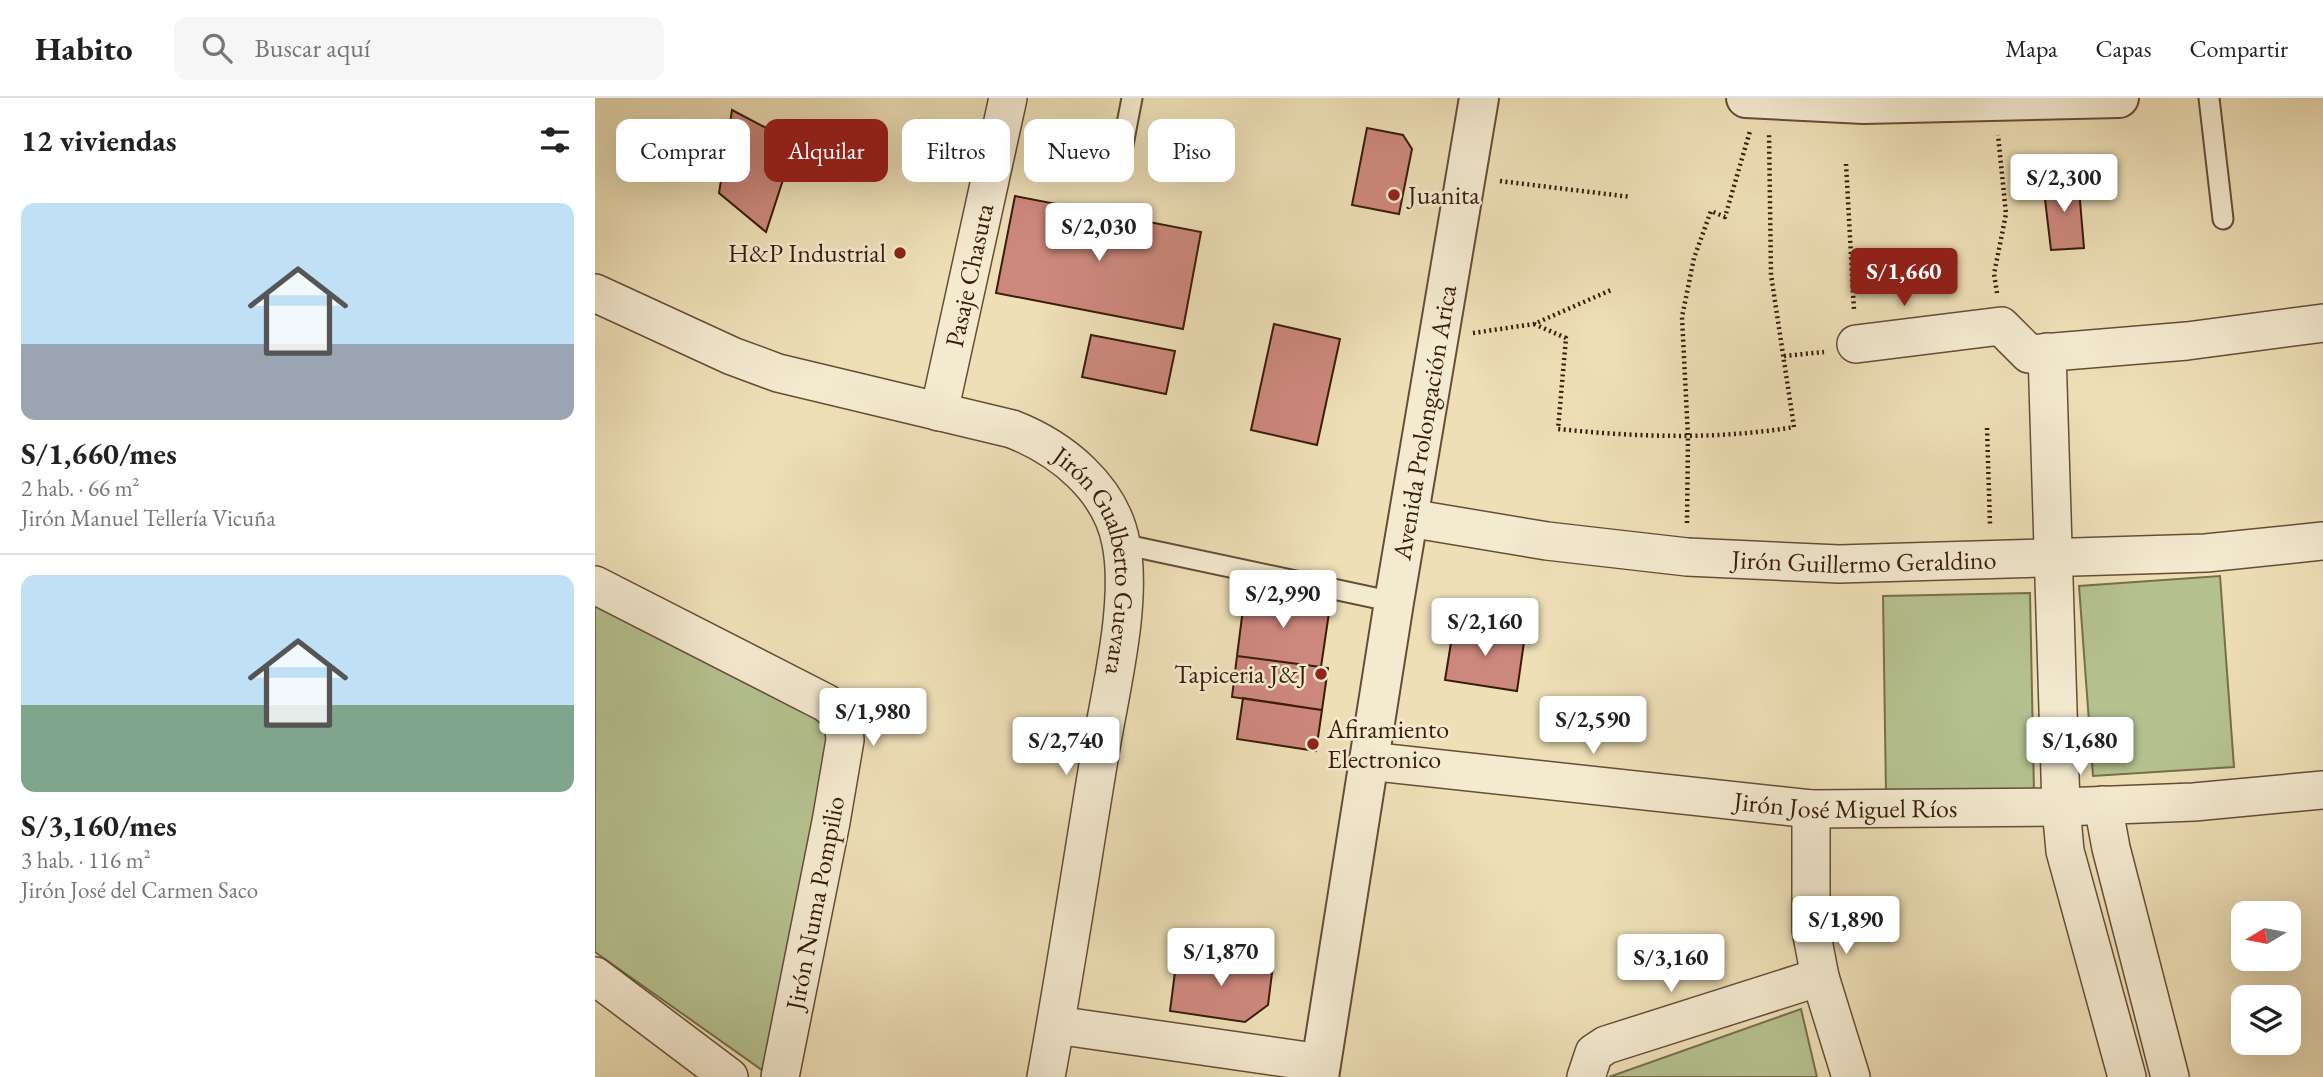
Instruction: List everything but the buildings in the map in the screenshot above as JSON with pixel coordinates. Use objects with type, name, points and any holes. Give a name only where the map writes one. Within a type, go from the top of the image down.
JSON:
[{"type":"street","name":"Pasaje Chasuta","points":[[939,412],[1008,98]]},
{"type":"street","name":"Avenida Prolongación Arica","points":[[1320,1070],[1394,602],[1479,98]]},
{"type":"street","points":[[1756,99],[1864,104],[2119,98]]},
{"type":"street","name":"Jirón Gualberto Guevara","points":[[599,306],[778,373],[1012,429],[1057,451],[1081,473],[1114,519],[1122,544],[1120,629],[1046,1077]]},
{"type":"street","points":[[1856,344],[2001,326],[2029,354],[2187,341],[2323,323]]},
{"type":"street","points":[[2047,352],[2061,807],[2065,851],[2127,1077]]},
{"type":"street","name":"Jirón Guillermo Geraldino","points":[[1409,518],[1547,541],[1687,557],[1839,564],[2206,553],[2323,541]]},
{"type":"street","name":"Jirón Numa Pompilio","points":[[595,585],[826,703],[843,717],[845,740],[834,808],[780,1077]]},
{"type":"street","name":"Jirón José Miguel Ríos","points":[[1368,761],[1811,808],[2061,807],[2194,802],[2323,790]]},
{"type":"street","points":[[2103,805],[2111,848],[2170,1077]]},
{"type":"street","points":[[1811,808],[1811,930],[1820,977],[1851,1077]]},
{"type":"street","points":[[595,976],[729,1077]]},
{"type":"street","points":[[1586,1077],[1594,1053],[1606,1045],[1820,977]]},
{"type":"street","points":[[1056,1025],[1320,1070]]},
{"type":"lane","points":[[1128,119],[1132,98]]},
{"type":"lane","points":[[2209,98],[2223,219]]},
{"type":"lane","points":[[1122,544],[1394,602]]},
{"type":"path","points":[[1534,324],[1566,338],[1558,429],[1688,437],[1752,434],[1794,427],[1771,275],[1772,191],[1756,99]]},
{"type":"path","points":[[1687,557],[1688,437],[1682,317],[1694,258],[1711,211],[1725,217],[1748,146],[1756,99]]},
{"type":"path","points":[[1995,103],[2006,214],[1994,274],[2001,326]]},
{"type":"path","points":[[1846,164],[1856,344]]},
{"type":"path","points":[[1466,176],[1631,197]]},
{"type":"path","points":[[1438,337],[1514,329],[1534,324],[1611,290]]},
{"type":"path","points":[[1987,428],[1991,561]]},
{"type":"green space","points":[[2220,576],[2234,767],[2093,776],[2079,586]]},
{"type":"green space","points":[[2030,593],[2034,793],[1886,794],[1883,596]]},
{"type":"green space","points":[[595,605],[833,719],[769,1075],[595,952]]},
{"type":"green space","points":[[1801,1009],[1817,1077],[1609,1077]]},
{"type":"place","name":"Juanita","points":[[1394,195]]},
{"type":"place","name":"H&P Industrial","points":[[900,253]]},
{"type":"place","name":"Tapiceria J&J","points":[[1321,674]]},
{"type":"place","name":"Afiramiento Electronico","points":[[1313,744]]}]
